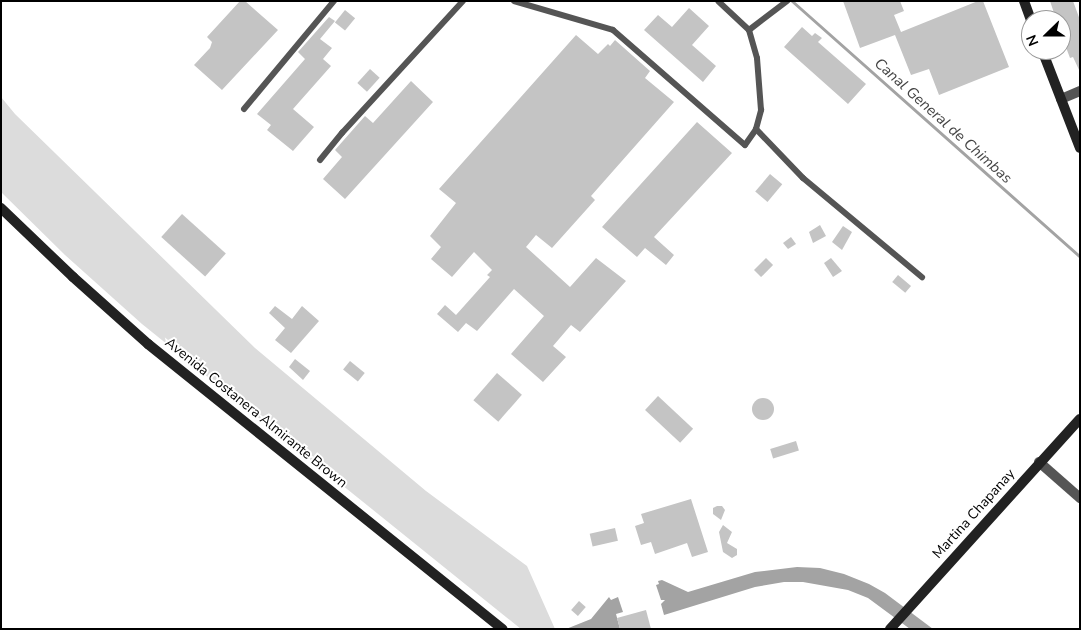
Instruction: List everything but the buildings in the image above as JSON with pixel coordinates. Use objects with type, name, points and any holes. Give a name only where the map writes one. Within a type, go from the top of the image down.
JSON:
[{"type":"main road","points":[[1046,60],[1080,148]]},
{"type":"main road","name":"Avenida Costanera Almirante Brown","points":[[1,208],[67,272],[148,344],[503,629]]},
{"type":"main road","name":"Martina Chapanay","points":[[893,625],[1080,419]]},
{"type":"street","points":[[1061,99],[1080,91]]},
{"type":"street","points":[[1039,462],[1080,498]]},
{"type":"lane","points":[[244,110],[334,1]]},
{"type":"lane","points":[[320,160],[463,1]]},
{"type":"lane","points":[[514,1],[613,30],[745,146],[756,129],[761,110],[761,88],[757,58],[748,30],[718,1]]},
{"type":"lane","points":[[748,30],[787,1]]},
{"type":"lane","points":[[756,129],[802,178],[922,276]]},
{"type":"shaded area","points":[[1,97],[15,114],[255,348],[426,491],[527,566],[555,629],[521,629],[142,324],[65,255],[1,192]]},
{"type":"shaded area","points":[[797,567],[820,568],[844,574],[869,584],[885,593],[933,629],[910,629],[868,598],[848,590],[803,582],[784,582],[755,587],[664,615],[661,604],[665,600],[661,600],[656,585],[659,584],[658,581],[662,580],[688,592],[755,572]]},
{"type":"shaded area","points":[[609,597],[611,600],[618,597],[623,612],[616,614],[620,629],[566,629],[591,619]]},
{"type":"waterway","name":"Canal General de Chimbas","points":[[792,1],[1080,257]]}]
